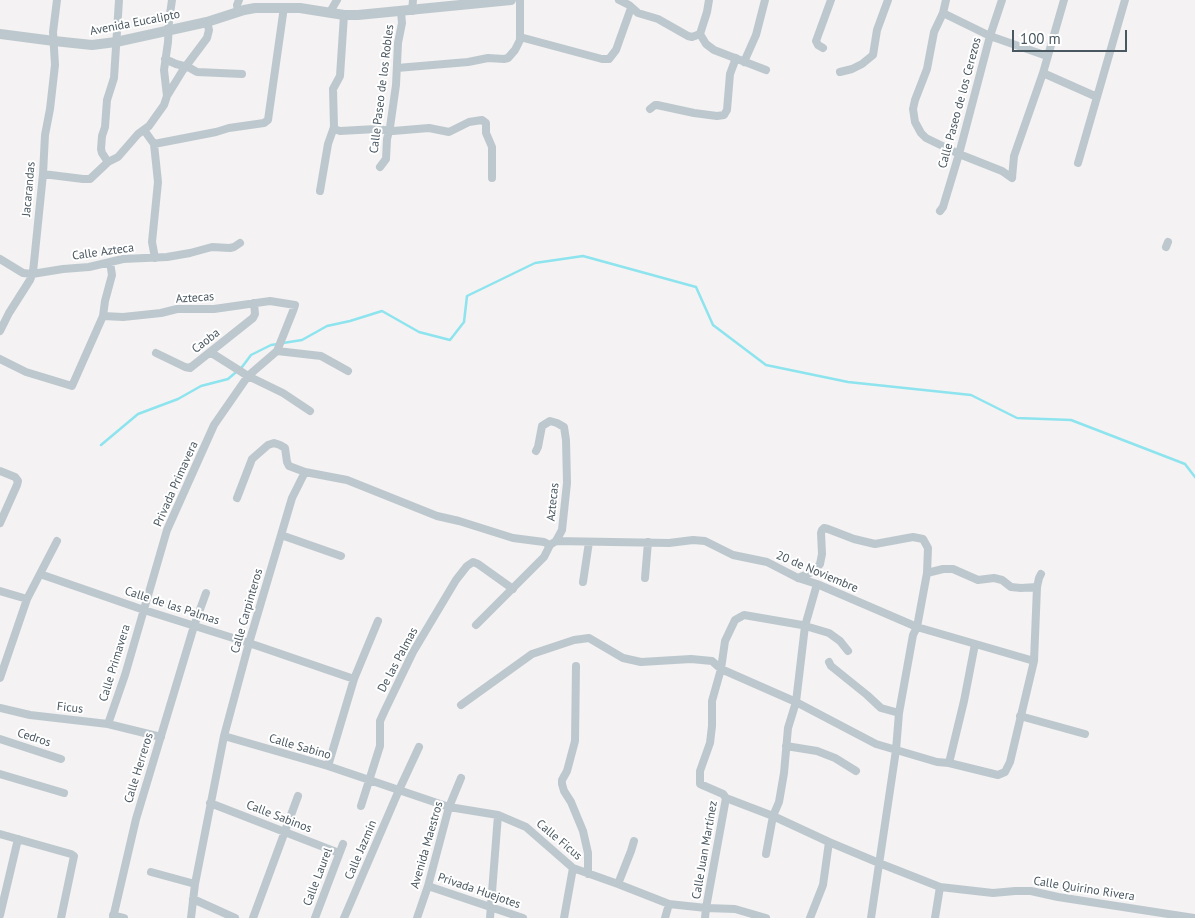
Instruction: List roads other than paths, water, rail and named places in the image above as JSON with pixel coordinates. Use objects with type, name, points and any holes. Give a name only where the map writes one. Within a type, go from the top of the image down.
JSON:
[{"type":"street","name":"Jacarandas","points":[[0,331],[32,274],[43,174],[45,135],[55,65],[53,32],[57,0]]},
{"type":"street","points":[[108,162],[102,153],[102,141],[107,100],[114,78],[119,0]]},
{"type":"street","points":[[43,174],[90,179],[108,162],[124,152],[138,134],[149,126],[164,105],[166,96],[164,75],[171,0]]},
{"type":"street","points":[[238,0],[238,12]]},
{"type":"street","points":[[330,12],[337,0]]},
{"type":"street","name":"Avenida Eucalipto","points":[[0,34],[86,45],[116,42],[208,22],[255,8],[284,7],[358,15],[401,12],[413,5],[511,0]]},
{"type":"street","points":[[397,68],[468,62],[488,58],[508,58],[515,50],[520,37],[520,0]]},
{"type":"street","points":[[619,0],[638,13],[658,19],[688,36],[692,37],[700,34]]},
{"type":"street","points":[[708,0],[707,12],[700,34],[706,44],[766,70]]},
{"type":"street","points":[[744,62],[757,31],[765,0]]},
{"type":"street","points":[[823,48],[816,41],[831,0]]},
{"type":"street","points":[[840,72],[862,64],[873,55],[877,30],[888,0]]},
{"type":"street","points":[[946,0],[943,13],[934,32],[928,69],[915,100],[913,109],[915,122],[926,138],[959,154],[1002,171],[1012,178],[1014,156],[1043,73],[1064,0]]},
{"type":"street","name":"Calle Paseo de los Cerezos","points":[[940,210],[959,154],[990,36],[1002,0]]},
{"type":"street","points":[[1078,163],[1125,0]]},
{"type":"street","points":[[154,144],[229,128],[264,123],[268,120],[284,7]]},
{"type":"street","points":[[520,37],[602,59],[609,59],[616,50],[631,8]]},
{"type":"street","name":"Calle Paseo de los Robles","points":[[380,167],[386,159],[386,144],[396,85],[398,43],[402,23],[401,12]]},
{"type":"street","points":[[943,13],[990,36],[1047,56]]},
{"type":"street","points":[[320,191],[328,144],[334,129],[333,89],[340,76],[344,14]]},
{"type":"street","points":[[166,96],[185,66],[207,38],[208,22]]},
{"type":"street","points":[[650,109],[658,105],[687,112],[722,116],[727,110],[730,74],[736,58]]},
{"type":"street","points":[[165,59],[197,72],[242,74]]},
{"type":"street","points":[[1043,73],[1097,97]]},
{"type":"street","points":[[334,129],[340,131],[376,129],[398,131],[429,128],[449,132],[469,122],[482,120],[486,123],[486,133],[493,152],[492,178]]},
{"type":"street","points":[[144,130],[154,144],[158,182],[152,242],[155,258]]},
{"type":"street","name":"Calle Azteca","points":[[32,274],[67,268],[89,267],[127,259],[155,258],[190,253],[212,247],[230,248],[240,243]]},
{"type":"street","points":[[0,259],[23,273],[32,274]]},
{"type":"street","points":[[0,359],[26,372],[72,386],[103,316],[112,274],[110,262]]},
{"type":"street","name":"Aztecas","points":[[103,316],[123,317],[161,313],[177,309],[214,309],[270,301],[294,305],[277,351]]},
{"type":"street","name":"Caoba","points":[[156,353],[188,368],[253,318],[255,314],[254,303]]},
{"type":"street","points":[[277,351],[321,356],[348,371]]},
{"type":"street","name":"Privada Primavera","points":[[144,610],[167,530],[214,425],[248,376],[277,351]]},
{"type":"street","points":[[210,352],[248,376],[283,393],[310,411]]},
{"type":"street","name":"Aztecas","points":[[476,625],[544,557],[562,530],[567,483],[564,427],[550,421],[542,426],[536,451]]},
{"type":"street","points":[[237,498],[252,459],[268,445],[274,443],[285,448],[289,466],[305,472]]},
{"type":"street","points":[[0,471],[15,477],[18,481],[0,523]]},
{"type":"street","name":"20 de Noviembre","points":[[305,472],[347,480],[437,516],[513,538],[553,543],[668,543],[693,540],[705,541],[732,555],[767,562],[798,578],[817,584],[916,627],[1034,661]]},
{"type":"street","name":"Calle Carpinteros","points":[[190,918],[224,736],[249,643],[292,498],[305,472]]},
{"type":"street","points":[[798,578],[810,573],[820,564],[822,554],[820,533],[824,528],[854,539],[875,544],[913,537],[923,539],[928,548],[927,573],[913,635],[899,713],[896,750],[871,918]]},
{"type":"street","points":[[282,535],[341,556]]},
{"type":"street","points":[[0,678],[27,599],[56,541]]},
{"type":"street","points":[[583,582],[590,542]]},
{"type":"street","points":[[645,578],[648,542]]},
{"type":"street","name":"De las Palmas","points":[[361,806],[380,746],[380,720],[413,652],[456,580],[467,566],[473,562],[512,589]]},
{"type":"street","points":[[927,573],[953,568],[978,580],[994,578],[1002,580],[1011,587],[1038,587]]},
{"type":"street","name":"Calle de las Palmas","points":[[40,574],[354,678]]},
{"type":"street","points":[[461,705],[532,654],[574,640],[590,638],[623,658],[641,662],[691,659],[712,661],[721,670],[796,702],[876,744],[937,762],[949,762],[998,775],[1005,772],[1010,762],[1034,661],[1038,587],[1041,574]]},
{"type":"street","points":[[766,854],[784,773],[788,728],[796,702],[805,626],[817,584]]},
{"type":"street","points":[[0,591],[27,599]]},
{"type":"street","name":"Calle Herreros","points":[[113,917],[136,819],[194,626],[206,593]]},
{"type":"street","name":"Calle Primavera","points":[[108,724],[144,610]]},
{"type":"street","points":[[721,670],[725,641],[735,620],[744,615],[805,626],[829,634],[840,641],[848,651]]},
{"type":"street","points":[[328,766],[354,678],[378,621]]},
{"type":"street","points":[[949,762],[964,701],[975,644]]},
{"type":"street","points":[[829,662],[831,666],[881,708],[899,713]]},
{"type":"street","points":[[576,666],[575,741],[562,784],[583,831],[588,853],[588,874]]},
{"type":"street","name":"Calle Juan Martínez","points":[[705,918],[726,798],[723,794],[700,784],[700,771],[710,743],[712,701],[721,670]]},
{"type":"street","name":"Ficus","points":[[0,708],[30,715],[108,724]]},
{"type":"street","points":[[1020,716],[1085,734]]},
{"type":"street","points":[[108,724],[161,737]]},
{"type":"street","name":"Calle Sabino","points":[[224,736],[369,780]]},
{"type":"street","name":"Cedros","points":[[0,739],[61,759]]},
{"type":"street","points":[[786,746],[817,751],[835,758],[856,771]]},
{"type":"street","name":"Calle Jazmín","points":[[344,918],[419,747]]},
{"type":"street","points":[[0,774],[64,792]]},
{"type":"street","name":"Avenida Maestros","points":[[417,918],[428,886],[449,807],[461,778]]},
{"type":"street","name":"Calle Ficus","points":[[369,780],[449,807],[498,815],[526,827],[573,868],[669,904],[735,909],[766,918]]},
{"type":"street","points":[[252,918],[298,796]]},
{"type":"street","name":"Calle Quirino Rivera","points":[[726,798],[773,816],[879,864],[940,887],[993,893],[1031,891],[1058,897],[1194,918]]},
{"type":"street","name":"Calle Sabinos","points":[[210,803],[339,853]]},
{"type":"street","points":[[490,918],[498,815]]},
{"type":"street","points":[[0,834],[74,856],[61,918]]},
{"type":"street","points":[[0,915],[18,839]]},
{"type":"street","points":[[618,884],[634,841]]},
{"type":"street","points":[[810,918],[823,885],[829,842]]},
{"type":"street","name":"Calle Laurel","points":[[315,918],[343,844]]},
{"type":"street","points":[[564,918],[573,868]]},
{"type":"street","points":[[151,872],[195,884]]},
{"type":"street","name":"Privada Huejotes","points":[[428,886],[524,918]]},
{"type":"street","points":[[935,918],[940,887]]},
{"type":"street","points":[[193,899],[235,918]]},
{"type":"street","points":[[665,918],[669,904]]},
{"type":"street","points":[[113,917],[124,918]]},
{"type":"waterway","points":[[283,343],[302,340],[327,326],[382,311],[419,332],[450,340],[464,322],[467,296],[535,263],[583,256],[696,287],[713,325],[766,365],[848,382],[971,395],[1017,418],[1071,420],[1185,464],[1195,477]]},
{"type":"waterway","points":[[101,445],[138,414],[178,399],[201,386],[228,379],[242,367],[251,355],[271,345],[278,344]]}]
